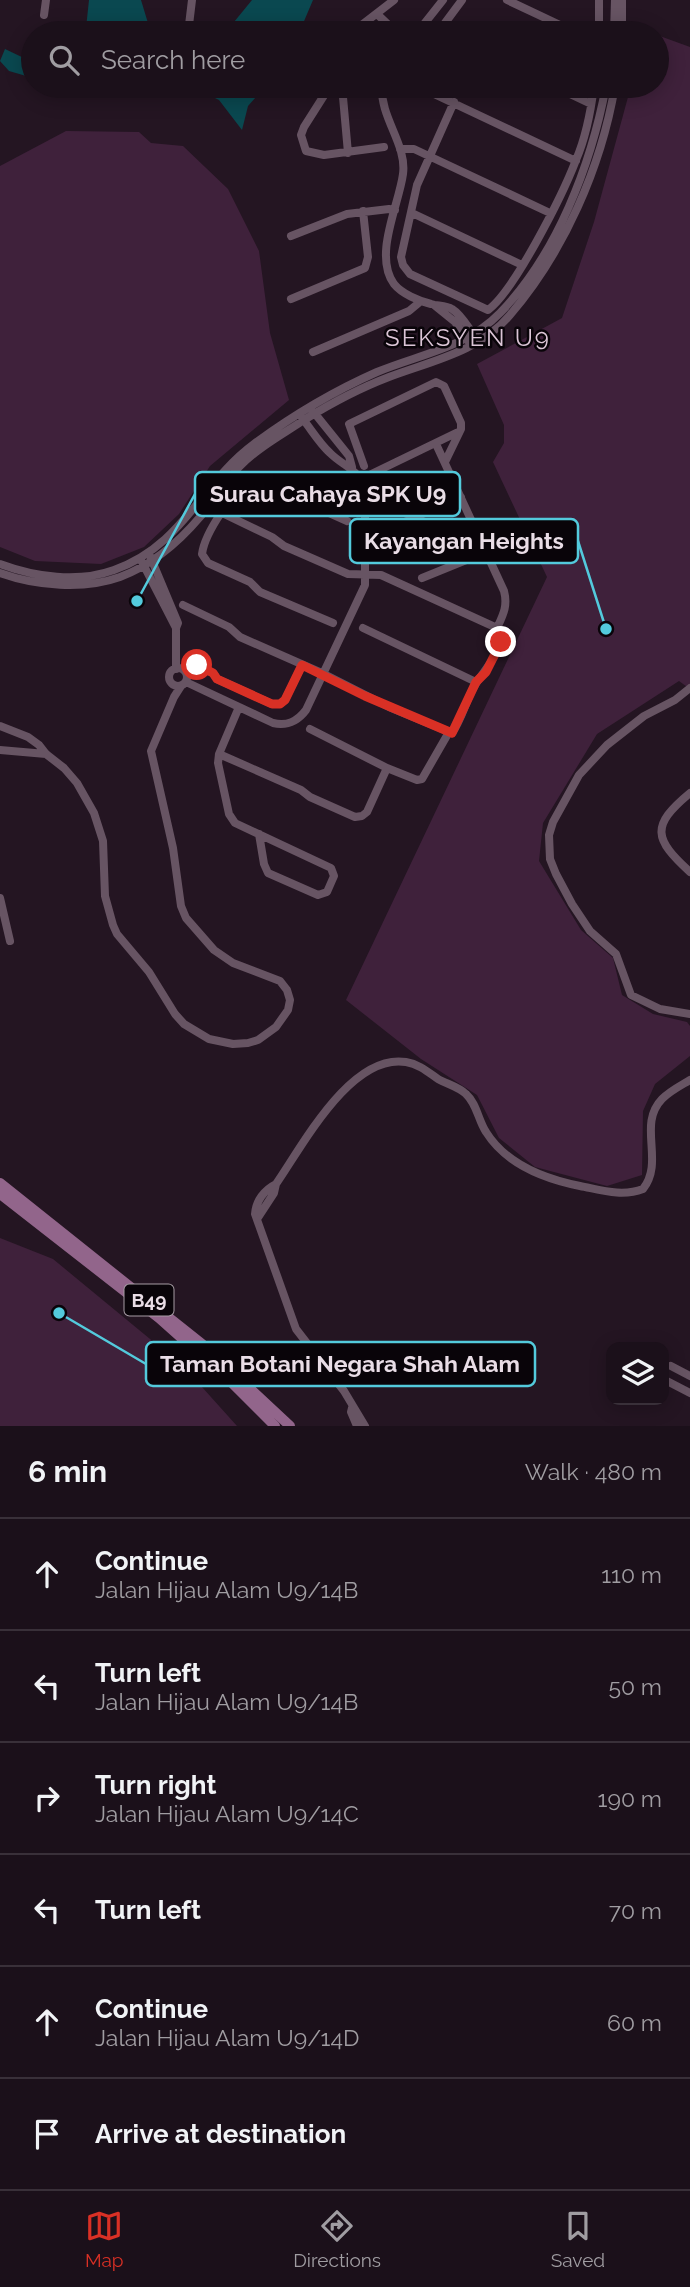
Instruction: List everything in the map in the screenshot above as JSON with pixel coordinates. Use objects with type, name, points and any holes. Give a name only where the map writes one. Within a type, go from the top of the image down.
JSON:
[{"type":"main road","name":"B49","points":[[0,1183],[174,1320],[290,1426]]},
{"type":"main road","name":"B49","points":[[0,1194],[159,1318],[275,1426]]},
{"type":"street","points":[[44,15],[46,0]]},
{"type":"street","points":[[189,21],[192,0]]},
{"type":"street","points":[[368,21],[394,0]]},
{"type":"street","points":[[426,21],[443,0]]},
{"type":"street","points":[[447,21],[462,0]]},
{"type":"street","points":[[507,0],[551,21]]},
{"type":"street","points":[[599,21],[600,0]]},
{"type":"street","points":[[614,21],[615,0]]},
{"type":"street","points":[[622,0],[622,21]]},
{"type":"street","points":[[377,15],[384,21]]},
{"type":"street","points":[[322,98],[301,135],[306,150],[324,155],[384,147]]},
{"type":"street","points":[[343,98],[348,153]]},
{"type":"street","points":[[384,98],[386,113],[404,160],[404,172],[386,246],[389,276],[402,291],[421,301],[452,309],[472,340]]},
{"type":"street","points":[[445,98],[576,161]]},
{"type":"street","points":[[578,98],[591,104]]},
{"type":"street","points":[[454,102],[417,185],[402,248],[403,265],[410,275],[485,310],[490,309],[500,299],[550,213],[576,161],[592,98]]},
{"type":"street","points":[[0,572],[56,584],[86,584],[120,577],[160,546],[234,460],[381,371],[472,340],[514,297],[556,231],[577,186],[598,128],[604,98]]},
{"type":"street","points":[[313,410],[386,378],[446,358],[509,317],[532,287],[564,235],[599,149],[612,98]]},
{"type":"street","points":[[401,149],[414,149],[550,213]]},
{"type":"street","points":[[291,236],[347,214],[395,210]]},
{"type":"street","points":[[291,299],[365,268],[368,257],[363,211]]},
{"type":"street","points":[[412,213],[522,265]]},
{"type":"street","points":[[313,352],[409,311],[421,301]]},
{"type":"street","points":[[462,326],[483,328]]},
{"type":"street","points":[[452,345],[462,326]]},
{"type":"street","points":[[361,479],[436,444],[461,429],[461,423],[444,386],[432,383],[349,424],[364,466]]},
{"type":"street","points":[[313,410],[349,456],[352,467]]},
{"type":"street","points":[[171,682],[175,686],[184,684],[273,723],[282,724],[291,723],[301,717],[324,674],[365,586],[365,493],[361,479],[352,467],[330,453],[301,417]]},
{"type":"street","points":[[445,462],[456,433]]},
{"type":"street","points":[[436,444],[507,601],[497,628]]},
{"type":"street","points":[[333,624],[260,592],[250,582],[204,560],[203,547],[222,513],[247,482],[258,476],[293,492],[300,500],[347,521]]},
{"type":"street","points":[[382,532],[461,497]]},
{"type":"street","points":[[222,513],[272,537],[284,547],[348,574],[381,575],[501,632],[501,642],[486,672],[476,682],[451,732],[422,779],[417,780],[387,768],[310,729]]},
{"type":"street","points":[[422,578],[486,552]]},
{"type":"street","points":[[0,564],[26,572],[71,577],[113,570],[146,559]]},
{"type":"street","points":[[146,559],[178,623],[176,669]]},
{"type":"street","points":[[183,605],[229,626],[240,637],[324,674],[365,696],[451,732]]},
{"type":"street","points":[[363,628],[476,682]]},
{"type":"street","points":[[197,665],[213,673],[217,679],[272,704],[280,704],[285,700],[302,665]]},
{"type":"street","points":[[174,697],[171,673],[176,669]]},
{"type":"street","points":[[0,726],[28,737],[77,783],[94,813],[103,841],[105,895],[113,925],[117,934],[149,972],[175,1014],[184,1024],[209,1039],[233,1044],[258,1040],[283,1019],[290,1000],[287,990],[272,976],[250,970],[214,950],[186,918],[181,906],[173,848],[151,751],[174,697],[184,684],[186,673],[176,669]]},
{"type":"street","points":[[688,693],[634,724],[607,745],[579,775],[553,822],[549,835],[549,850],[556,874],[581,918],[590,931],[616,954],[631,995],[660,1009],[690,1014]]},
{"type":"street","points":[[239,707],[218,762],[229,814],[235,823],[331,868],[334,876],[327,892],[318,895],[268,873],[258,834]]},
{"type":"street","points":[[0,750],[46,754]]},
{"type":"street","points":[[219,754],[355,817],[367,813],[387,768]]},
{"type":"street","points":[[690,793],[664,819],[662,838],[670,854],[690,872]]},
{"type":"street","points":[[0,898],[10,941]]},
{"type":"street","points":[[357,1426],[344,1391],[296,1329],[257,1219],[274,1193],[276,1184],[342,1090],[363,1072],[396,1061],[420,1065],[466,1094],[493,1142],[502,1152],[524,1167],[562,1182],[605,1191],[635,1192],[643,1189],[652,1171],[652,1114],[660,1101],[690,1080]]},
{"type":"street","points":[[671,1366],[690,1376]]},
{"type":"street","points":[[669,1382],[690,1393]]},
{"type":"street","points":[[352,1408],[357,1411],[365,1426]]},
{"type":"shaded area","points":[[669,39],[690,47],[690,689],[679,681],[597,734],[543,823],[539,861],[581,930],[613,958],[622,995],[653,1014],[687,1022],[690,1026],[690,1056],[655,1084],[643,1111],[642,1175],[607,1186],[535,1167],[499,1138],[477,1095],[421,1059],[346,1000],[547,577],[493,462],[504,443],[504,425],[477,364],[562,318],[594,222],[628,98],[669,98]]},
{"type":"shaded area","points":[[66,131],[139,132],[151,143],[183,146],[228,189],[259,251],[270,333],[289,400],[210,466],[179,514],[144,547],[101,564],[35,561],[0,547],[0,166]]},
{"type":"shaded area","points":[[0,1238],[53,1259],[184,1367],[237,1426],[0,1426]]},
{"type":"water","points":[[89,0],[141,0],[147,21],[87,21]]},
{"type":"water","points":[[252,0],[313,0],[304,21],[235,21]]},
{"type":"water","points":[[5,49],[21,57],[21,74],[9,71],[0,61]]},
{"type":"water","points":[[215,98],[255,98],[248,106],[242,130]]},
{"type":"place","name":"Surau Cahaya SPK U9","points":[[137,601]]},
{"type":"place","name":"Kayangan Heights","points":[[606,629]]},
{"type":"place","name":"Taman Botani Negara Shah Alam","points":[[59,1313]]},
{"type":"district","name":"SEKSYEN U9","points":[[468,337]]},
{"type":"route","points":[[197,665],[213,673],[217,679],[272,704],[280,704],[285,700],[302,665],[365,696],[452,733],[476,682],[486,672],[501,642]]}]
